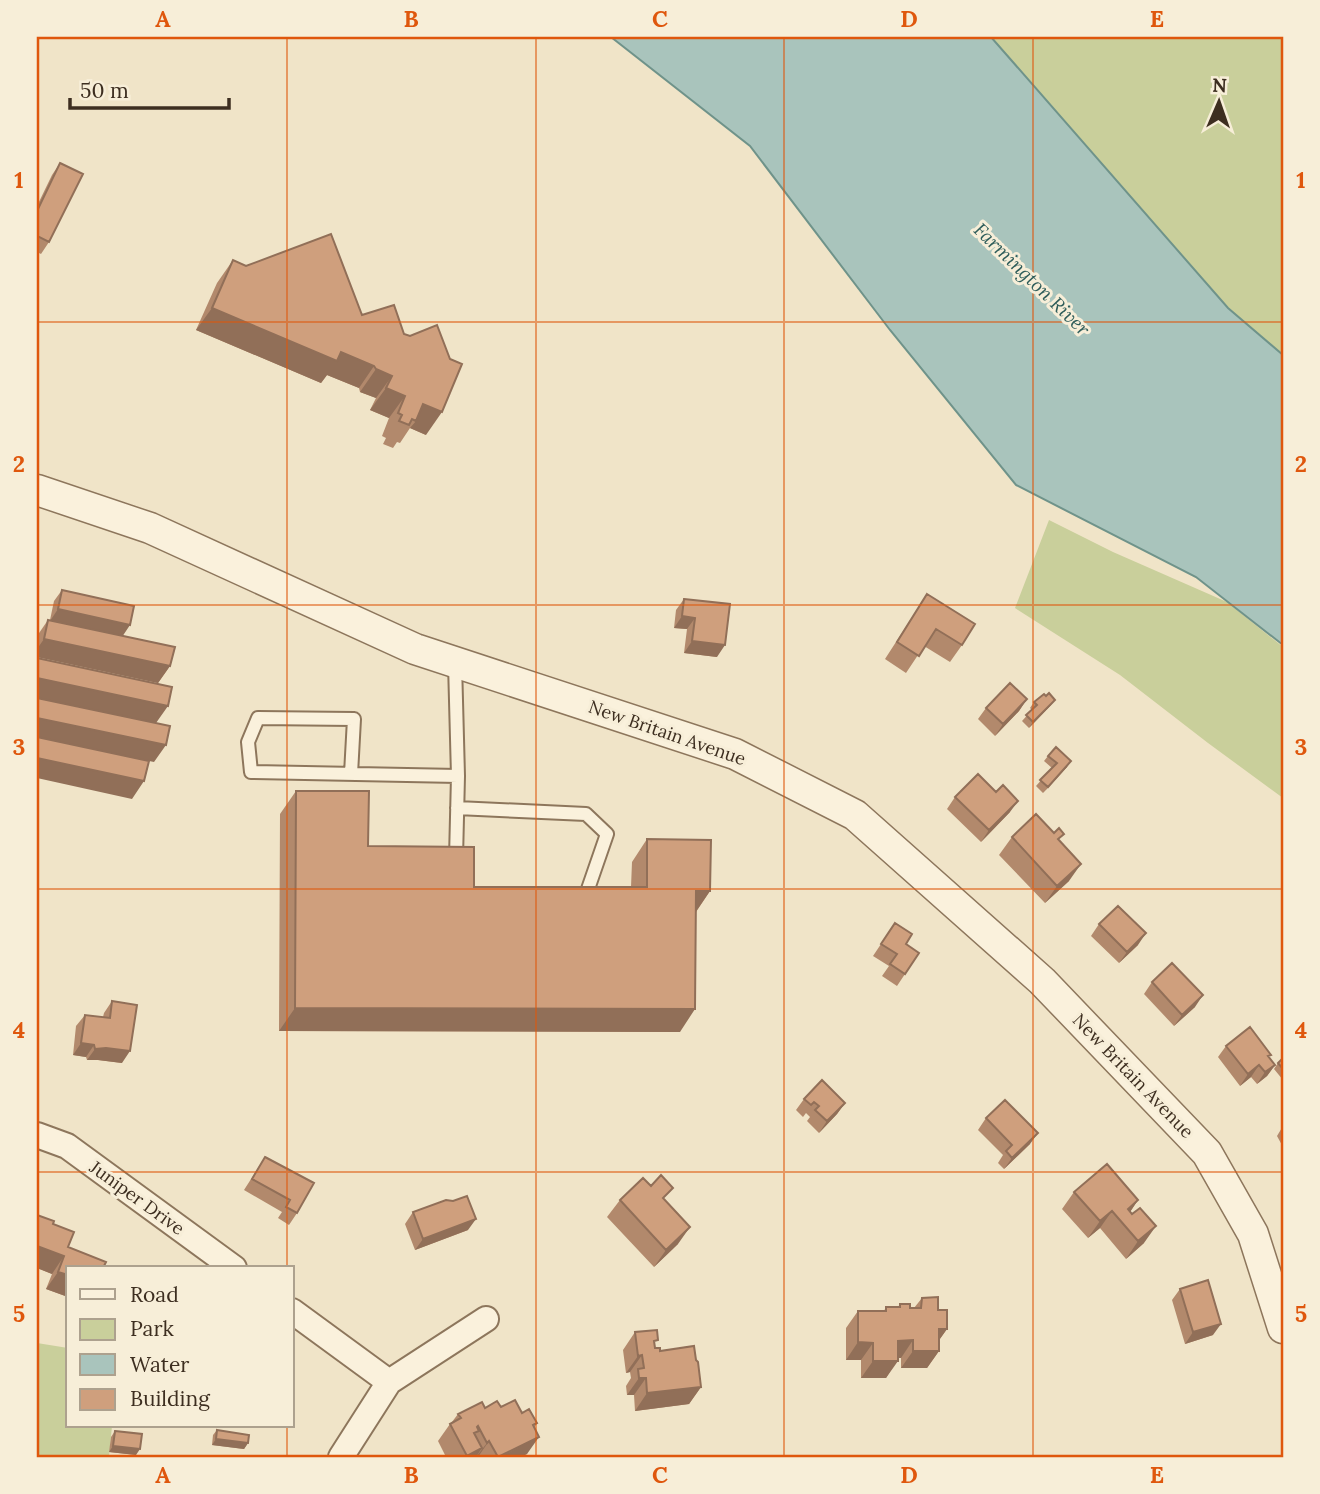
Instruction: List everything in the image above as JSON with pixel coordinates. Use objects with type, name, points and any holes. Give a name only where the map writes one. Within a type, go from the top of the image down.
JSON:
[{"type":"street","name":"New Britain Avenue","points":[[37,490],[150,528],[415,649],[735,754],[855,815],[1042,981],[1207,1153],[1253,1234],[1283,1328]]},
{"type":"street","name":"Juniper Drive","points":[[37,1135],[67,1146],[231,1266]]},
{"type":"street","points":[[294,1312],[389,1382]]},
{"type":"street","points":[[341,1457],[389,1382],[486,1319]]},
{"type":"lane","points":[[455,662],[458,776],[456,858]]},
{"type":"lane","points":[[351,774],[354,719],[258,718],[248,742],[251,772],[351,774],[458,776]]},
{"type":"lane","points":[[457,808],[586,814],[607,834],[588,889]]},
{"type":"green space","points":[[991,37],[1283,37],[1283,355],[1228,308]]},
{"type":"green space","points":[[1049,520],[1113,552],[1227,602],[1283,647],[1283,798],[1120,675],[1015,608]]},
{"type":"green space","points":[[37,1343],[66,1348],[66,1428],[112,1428],[109,1457],[37,1457]]},
{"type":"water","name":"Farmington River","points":[[611,37],[991,37],[1228,308],[1283,355],[1283,645],[1196,577],[1016,485],[890,330],[750,146]]},
{"type":"building","points":[[60,163],[83,174],[49,242],[37,236],[37,211]]},
{"type":"building","points":[[331,234],[362,315],[394,305],[404,334],[410,336],[437,325],[450,359],[462,364],[442,412],[423,404],[416,421],[412,419],[409,425],[399,421],[402,415],[398,413],[405,396],[386,388],[392,376],[341,352],[337,361],[212,308],[233,260],[246,266]]},
{"type":"building","points":[[62,590],[134,606],[130,625],[58,609]]},
{"type":"building","points":[[927,594],[975,624],[962,645],[936,629],[919,656],[897,642]]},
{"type":"building","points":[[684,599],[730,604],[725,645],[692,641],[695,618],[682,616]]},
{"type":"building","points":[[48,620],[175,647],[170,666],[44,639]]},
{"type":"building","points":[[37,658],[172,687],[168,706],[37,678]]},
{"type":"building","points":[[1010,683],[1027,699],[1003,724],[986,708]]},
{"type":"building","points":[[1049,693],[1055,700],[1033,722],[1026,715],[1037,705],[1034,702]]},
{"type":"building","points":[[37,698],[170,726],[166,745],[37,718]]},
{"type":"building","points":[[37,737],[149,761],[144,781],[37,758]]},
{"type":"building","points":[[1056,747],[1071,761],[1048,787],[1040,780],[1057,763],[1048,756]]},
{"type":"building","points":[[978,774],[996,792],[1003,785],[1018,801],[989,830],[955,797]]},
{"type":"building","points":[[296,791],[369,791],[368,846],[474,847],[474,887],[647,887],[647,839],[711,840],[710,891],[696,891],[695,1009],[295,1008]]},
{"type":"building","points":[[1036,814],[1054,833],[1059,828],[1064,834],[1058,839],[1081,864],[1057,886],[1012,837]]},
{"type":"building","points":[[1118,906],[1146,933],[1127,952],[1099,924]]},
{"type":"building","points":[[895,923],[912,934],[906,944],[919,953],[905,974],[890,964],[897,954],[881,944]]},
{"type":"building","points":[[1172,963],[1203,995],[1182,1015],[1152,982]]},
{"type":"building","points":[[112,1001],[137,1005],[130,1051],[95,1049],[94,1045],[81,1043],[85,1015],[110,1018]]},
{"type":"building","points":[[1250,1027],[1271,1055],[1268,1056],[1275,1065],[1265,1072],[1259,1065],[1248,1074],[1226,1046]]},
{"type":"building","points":[[822,1080],[845,1103],[827,1121],[815,1110],[819,1106],[814,1102],[811,1105],[804,1099]]},
{"type":"building","points":[[1005,1100],[1038,1133],[1012,1158],[1006,1151],[1012,1145],[986,1118]]},
{"type":"building","points":[[265,1157],[314,1183],[297,1213],[286,1207],[290,1200],[252,1179]]},
{"type":"building","points":[[1107,1164],[1138,1200],[1128,1209],[1132,1214],[1140,1208],[1156,1226],[1138,1241],[1112,1211],[1100,1221],[1074,1192]]},
{"type":"building","points":[[661,1175],[673,1188],[663,1198],[690,1227],[666,1250],[620,1200],[643,1178],[651,1186]]},
{"type":"building","points":[[467,1196],[476,1219],[423,1239],[413,1212],[446,1200],[453,1201]]},
{"type":"building","points":[[37,1215],[74,1232],[68,1247],[106,1262],[104,1266],[66,1266],[66,1274],[58,1272],[64,1256],[37,1246]]},
{"type":"building","points":[[1208,1280],[1221,1324],[1193,1332],[1180,1289]]},
{"type":"building","points":[[938,1297],[938,1310],[947,1310],[947,1329],[939,1329],[939,1351],[913,1351],[913,1340],[898,1341],[898,1361],[873,1361],[873,1343],[858,1342],[858,1311],[886,1311],[886,1307],[900,1307],[900,1304],[921,1308],[922,1298]]},
{"type":"building","points":[[657,1330],[655,1348],[660,1348],[660,1351],[694,1346],[701,1387],[647,1393],[646,1378],[639,1378],[638,1369],[644,1368],[642,1355],[638,1356],[635,1332]]},
{"type":"building","points":[[515,1400],[522,1413],[529,1409],[537,1423],[533,1425],[539,1437],[498,1457],[478,1426],[479,1431],[474,1433],[482,1448],[467,1456],[450,1424],[461,1418],[458,1414],[482,1402],[485,1408],[497,1401],[501,1407]]},
{"type":"building","points":[[217,1430],[249,1435],[248,1443],[216,1439]]},
{"type":"building","points":[[115,1431],[142,1434],[140,1449],[113,1446]]}]
